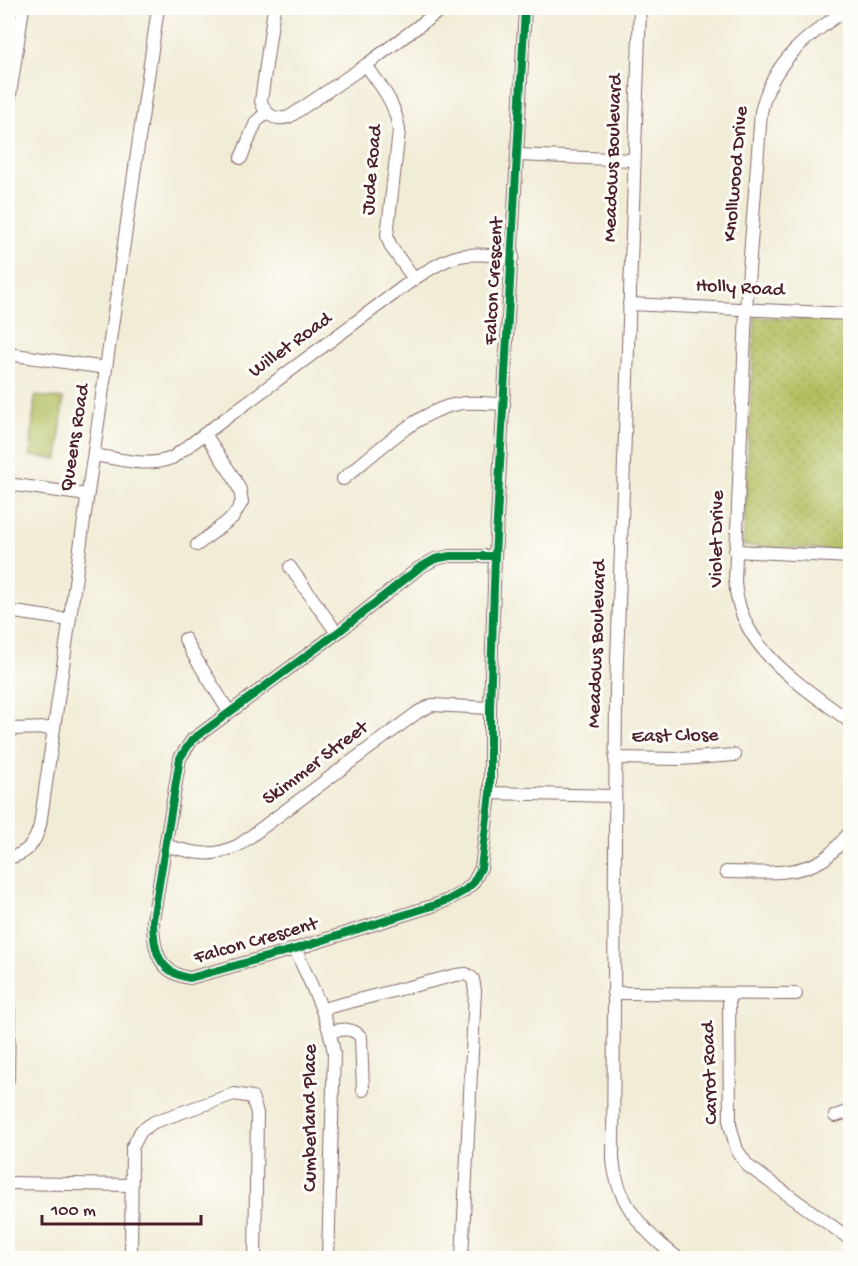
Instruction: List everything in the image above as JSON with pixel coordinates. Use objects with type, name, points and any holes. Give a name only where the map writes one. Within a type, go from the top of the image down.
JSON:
[{"type":"street","points":[[8,108],[23,8]]},
{"type":"street","name":"Queens Road","points":[[8,858],[19,856],[31,848],[38,833],[158,8]]},
{"type":"street","points":[[274,8],[261,101],[266,113],[277,119],[289,117],[366,65],[443,8]]},
{"type":"street","name":"Falcon Crescent","points":[[495,556],[450,556],[435,559],[419,568],[337,633],[192,740],[180,758],[153,921],[154,946],[167,969],[177,976],[190,978],[295,949],[432,906],[464,891],[473,883],[481,868],[490,793],[495,556],[525,8]]},
{"type":"street","name":"Meadows Boulevard","points":[[640,8],[628,304],[614,796],[612,1136],[616,1181],[626,1204],[669,1256]]},
{"type":"street","name":"Knollwood Drive","points":[[746,309],[759,123],[766,93],[775,75],[793,50],[814,31],[849,8]]},
{"type":"street","name":"Jude Road","points":[[366,65],[393,103],[398,117],[399,131],[387,236],[391,247],[414,279]]},
{"type":"street","points":[[241,158],[256,122],[266,113]]},
{"type":"street","points":[[518,156],[633,160]]},
{"type":"street","name":"Willet Road","points":[[94,455],[143,464],[159,463],[172,458],[414,279],[438,264],[456,257],[476,255],[513,257]]},
{"type":"street","name":"Holly Road","points":[[628,304],[850,314]]},
{"type":"street","name":"Violet Drive","points":[[746,309],[735,551],[737,602],[743,619],[754,638],[778,666],[850,722]]},
{"type":"street","points":[[8,354],[106,368]]},
{"type":"street","points":[[343,479],[432,411],[459,403],[504,404]]},
{"type":"street","points":[[197,545],[233,517],[242,502],[240,490],[234,478],[205,434]]},
{"type":"street","points":[[8,484],[87,495]]},
{"type":"street","points":[[735,551],[850,557]]},
{"type":"street","points":[[290,567],[337,633]]},
{"type":"street","points":[[8,611],[69,620]]},
{"type":"street","points":[[185,639],[229,712]]},
{"type":"street","name":"Skimmer Street","points":[[166,846],[206,855],[223,853],[239,845],[418,712],[432,705],[490,708]]},
{"type":"street","points":[[8,729],[54,728]]},
{"type":"street","name":"East Close","points":[[615,758],[680,759],[735,755]]},
{"type":"street","points":[[490,793],[614,796]]},
{"type":"street","points":[[726,872],[776,872],[804,868],[830,855],[850,832]]},
{"type":"street","name":"Cumberland Place","points":[[295,949],[322,1009],[334,1053],[328,1258]]},
{"type":"street","points":[[322,1009],[456,975],[466,974],[473,979],[475,991],[462,1258]]},
{"type":"street","name":"Carrot Road","points":[[614,993],[796,994]]},
{"type":"street","name":"Carrot Road","points":[[729,994],[730,1125],[737,1150],[748,1166],[850,1239]]},
{"type":"street","points":[[8,1005],[8,1079]]},
{"type":"street","points":[[330,1032],[347,1029],[361,1037],[363,1090]]},
{"type":"street","points":[[131,1258],[132,1148],[141,1131],[154,1122],[234,1094],[252,1097],[257,1113],[255,1258]]},
{"type":"street","points":[[835,1116],[850,1111]]},
{"type":"street","points":[[8,1183],[131,1185]]},
{"type":"green space","points":[[755,317],[850,322],[850,551],[743,546]]},
{"type":"green space","points":[[35,396],[63,399],[58,459],[30,456]]},
{"type":"cycle path","points":[[495,556],[450,556],[435,559],[419,568],[337,633],[192,740],[180,758],[153,920],[156,950],[164,965],[171,971],[190,978],[295,949],[432,906],[464,891],[473,883],[481,868],[490,793],[495,556],[525,8]]}]
